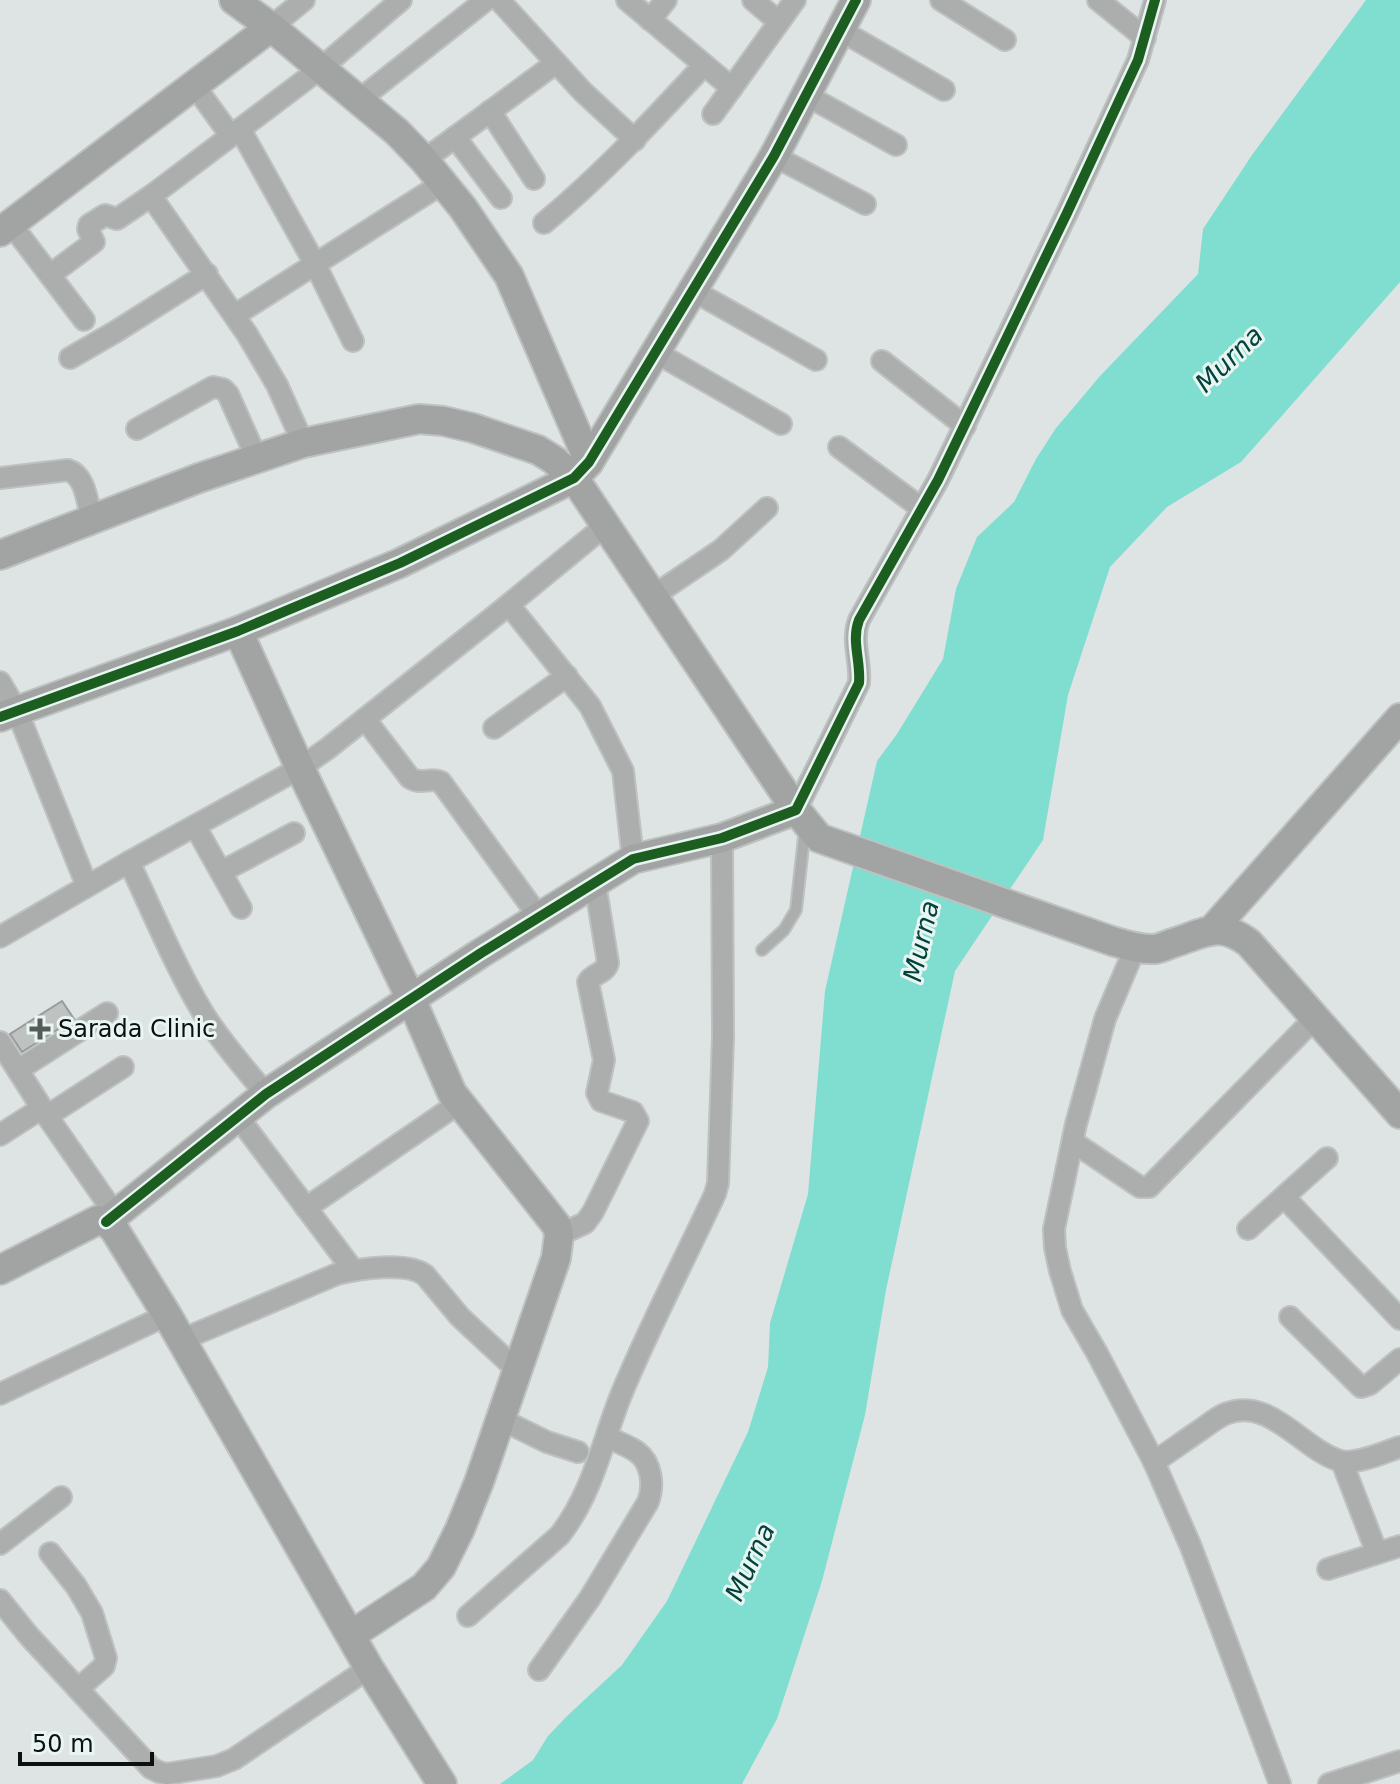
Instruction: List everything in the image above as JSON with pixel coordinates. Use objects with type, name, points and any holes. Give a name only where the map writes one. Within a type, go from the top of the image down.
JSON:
[{"type":"street","points":[[84,320],[50,275],[5,228],[304,0]]},
{"type":"street","points":[[50,275],[94,242],[89,225],[105,215],[117,219],[151,196],[321,68],[401,0]]},
{"type":"street","points":[[359,100],[486,0]]},
{"type":"street","points":[[627,0],[732,88]]},
{"type":"street","points":[[650,20],[666,0]]},
{"type":"street","points":[[753,0],[779,22]]},
{"type":"street","points":[[713,114],[795,0]]},
{"type":"street","points":[[8,714],[238,631],[400,563],[582,470],[774,156],[856,0]]},
{"type":"street","points":[[941,0],[1005,40]]},
{"type":"street","points":[[1098,0],[1145,38]]},
{"type":"street","points":[[807,823],[859,683],[855,639],[859,620],[965,426],[1067,213],[1138,60],[1155,0]]},
{"type":"street","points":[[238,1],[397,132],[463,208],[509,276],[606,525],[807,823]]},
{"type":"street","points":[[505,2],[583,92],[635,140]]},
{"type":"street","points":[[840,30],[944,90]]},
{"type":"street","points":[[424,160],[556,63]]},
{"type":"street","points":[[544,223],[635,140],[704,65]]},
{"type":"street","points":[[194,85],[235,133],[315,264],[353,341]]},
{"type":"street","points":[[806,95],[896,145]]},
{"type":"street","points":[[490,111],[534,179]]},
{"type":"street","points":[[455,137],[501,198]]},
{"type":"street","points":[[774,156],[865,204]]},
{"type":"street","points":[[235,315],[443,183]]},
{"type":"street","points":[[151,196],[235,315],[277,385],[303,443]]},
{"type":"street","points":[[70,358],[207,274]]},
{"type":"street","points":[[692,290],[816,360]]},
{"type":"street","points":[[655,352],[781,424]]},
{"type":"street","points":[[882,361],[965,426]]},
{"type":"street","points":[[137,429],[218,387],[228,394],[257,459]]},
{"type":"street","points":[[0,555],[199,478],[303,443],[419,419],[473,428],[538,450],[554,460],[582,470]]},
{"type":"street","points":[[839,447],[921,508]]},
{"type":"street","points":[[0,478],[73,471],[81,478],[92,519]]},
{"type":"street","points":[[653,596],[721,550],[767,508]]},
{"type":"street","points":[[0,937],[300,768],[606,525]]},
{"type":"street","points":[[509,605],[590,706],[623,771],[633,859]]},
{"type":"street","points":[[238,631],[452,1093],[557,1226],[559,1235],[556,1258],[470,1506],[441,1567],[424,1587],[351,1635]]},
{"type":"street","points":[[494,728],[567,676]]},
{"type":"street","points":[[0,682],[8,714],[87,886]]},
{"type":"street","points":[[1212,930],[1400,718]]},
{"type":"street","points":[[365,719],[410,778],[419,782],[437,780],[445,786],[539,917]]},
{"type":"street","points":[[0,1270],[89,1223],[110,1218],[266,1094],[633,859],[722,838],[807,823],[1059,923],[1135,948],[1157,949],[1212,930],[1226,930],[1238,935],[1249,943],[1397,1104]]},
{"type":"street","points":[[195,826],[241,908]]},
{"type":"street","points":[[221,872],[294,833]]},
{"type":"street","points":[[468,1616],[566,1528],[591,1483],[621,1397],[715,1194],[718,1183],[723,1037],[722,838]]},
{"type":"street","points":[[129,862],[205,1016],[225,1046],[266,1094]]},
{"type":"street","points":[[559,1235],[585,1223],[593,1212],[638,1121],[633,1112],[601,1101],[597,1093],[604,1067],[604,1049],[588,982],[605,970],[608,963],[595,883]]},
{"type":"street","points":[[1135,948],[1105,1019],[1054,1229],[1055,1248],[1072,1310],[1154,1462],[1191,1547],[1280,1784]]},
{"type":"street","points":[[18,1070],[107,1013]]},
{"type":"street","points":[[1073,1142],[1140,1187],[1149,1187],[1316,1017]]},
{"type":"street","points":[[0,1042],[110,1218],[369,1668],[442,1784]]},
{"type":"street","points":[[0,1135],[123,1067]]},
{"type":"street","points":[[306,1208],[459,1103]]},
{"type":"street","points":[[238,1117],[353,1270]]},
{"type":"street","points":[[1248,1229],[1327,1158]]},
{"type":"street","points":[[1284,1197],[1400,1319]]},
{"type":"street","points":[[181,1340],[337,1274],[353,1270],[408,1267],[425,1275],[460,1317],[517,1370]]},
{"type":"street","points":[[0,1394],[167,1315]]},
{"type":"street","points":[[1290,1317],[1361,1387],[1370,1384],[1400,1359]]},
{"type":"street","points":[[1154,1462],[1227,1413],[1244,1411],[1278,1421],[1311,1445],[1342,1462],[1400,1447]]},
{"type":"street","points":[[500,1419],[547,1442],[578,1452]]},
{"type":"street","points":[[539,1670],[590,1598],[651,1492],[652,1484],[642,1456],[607,1437]]},
{"type":"street","points":[[1342,1462],[1377,1553]]},
{"type":"street","points":[[0,1544],[61,1497]]},
{"type":"street","points":[[1328,1569],[1400,1546]]},
{"type":"street","points":[[50,1553],[92,1613],[106,1658],[104,1666],[78,1689]]},
{"type":"street","points":[[0,1600],[29,1636],[151,1768],[166,1774],[217,1766],[234,1759],[369,1668]]},
{"type":"street","points":[[1329,1784],[1400,1761]]},
{"type":"lane","points":[[762,950],[784,930],[796,910],[807,823]]},
{"type":"water","name":"Murna","points":[[1366,0],[1400,0],[1400,282],[1241,462],[1167,507],[1110,567],[1068,695],[1043,840],[955,971],[886,1290],[865,1415],[822,1581],[777,1719],[742,1784],[500,1784],[533,1760],[548,1736],[622,1665],[667,1601],[748,1432],[768,1367],[770,1323],[808,1194],[825,991],[877,761],[943,659],[956,589],[977,537],[1014,502],[1056,428],[1100,376],[1198,274],[1203,229],[1252,155]]},
{"type":"building","points":[[62,1001],[74,1019],[22,1052],[10,1034]]},
{"type":"cycle path","points":[[0,717],[238,631],[400,563],[574,478],[589,462],[774,156],[856,0]]},
{"type":"cycle path","points":[[106,1222],[266,1094],[481,953],[633,859],[722,838],[796,810],[859,683],[856,636],[859,620],[938,480],[1067,213],[1138,60],[1155,0]]},
{"type":"place","name":"Sarada Clinic","points":[[40,1029]]}]
